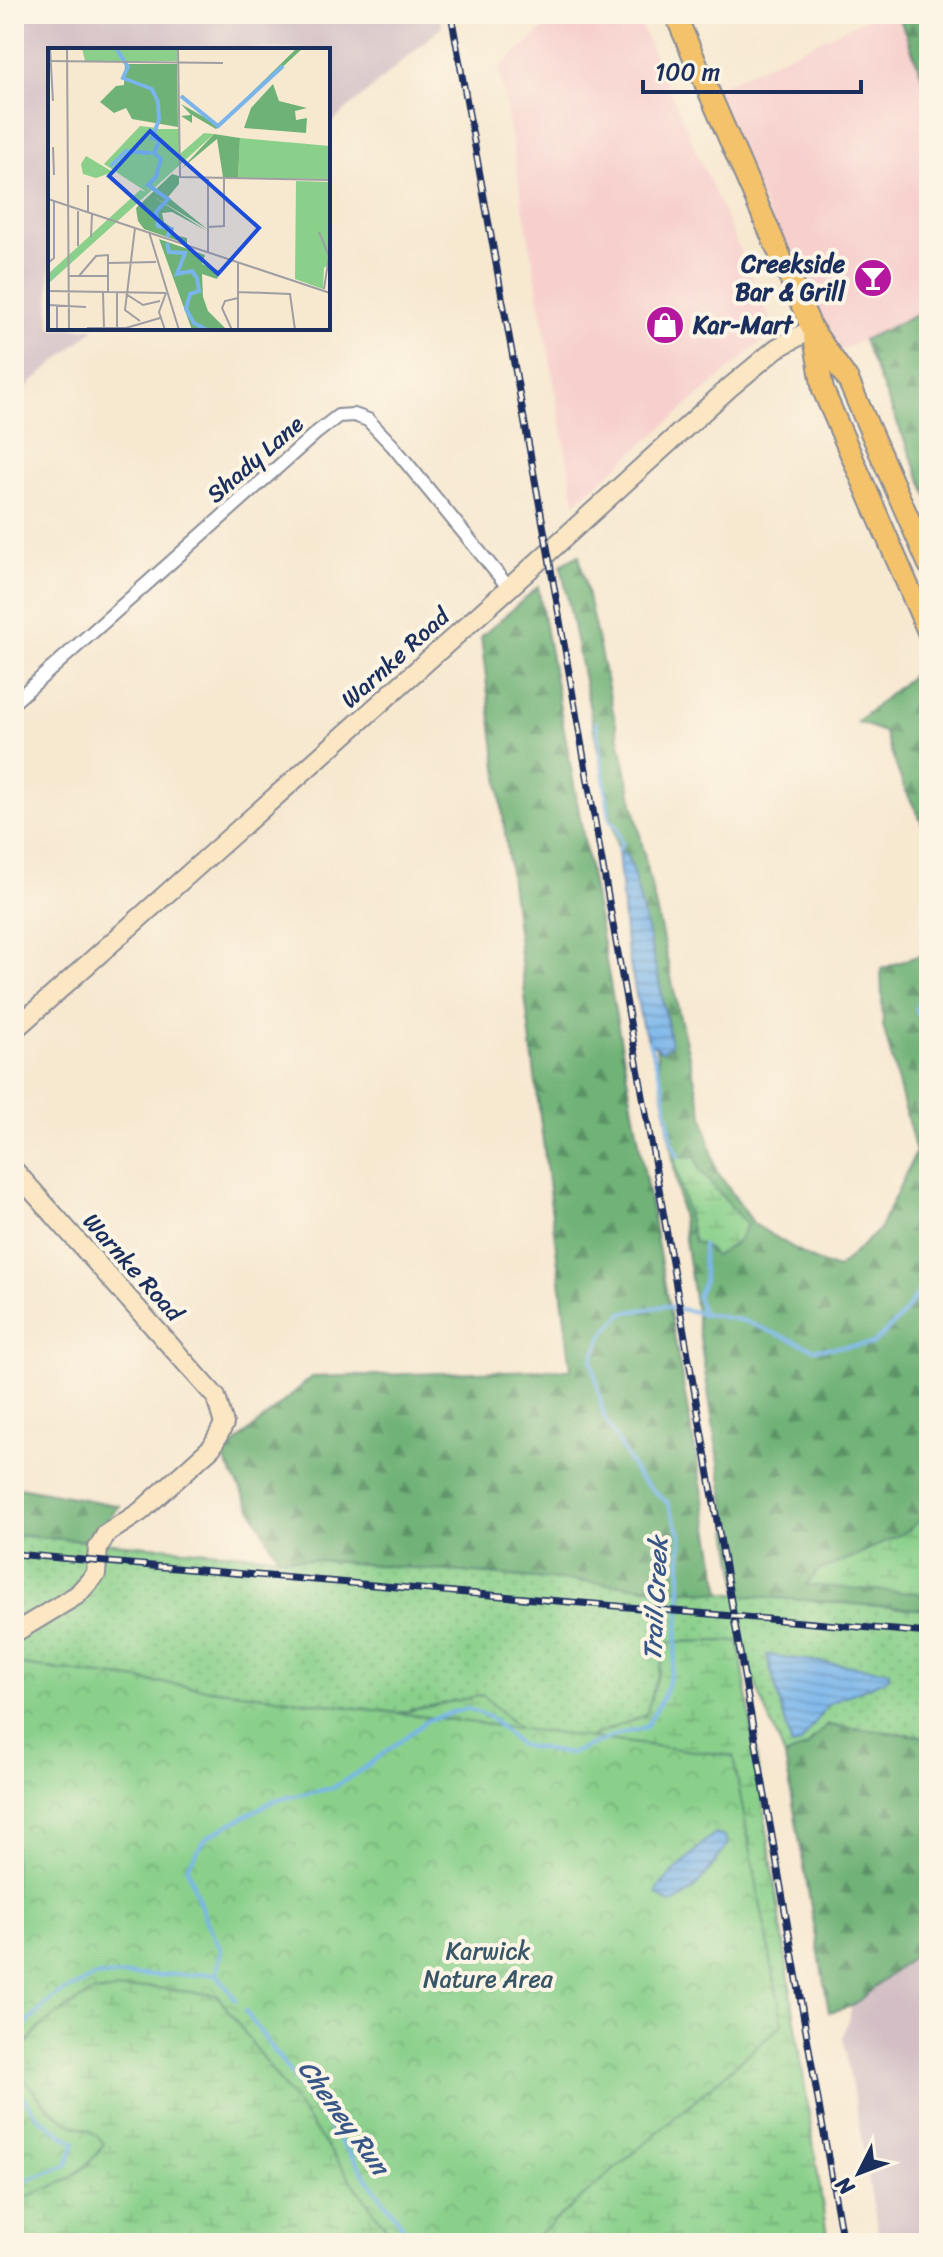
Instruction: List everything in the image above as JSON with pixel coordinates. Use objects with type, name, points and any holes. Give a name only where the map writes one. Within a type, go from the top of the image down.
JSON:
[{"type":"main road","points":[[675,14],[812,329],[848,380],[929,565]]},
{"type":"main road","points":[[812,329],[823,390],[929,634]]},
{"type":"street","name":"Warnke Road","points":[[14,1030],[729,388],[777,348],[812,329]]},
{"type":"street","name":"Shady Lane","points":[[14,702],[338,416],[354,415],[368,420],[509,588]]},
{"type":"street","name":"Warnke Road","points":[[14,1170],[216,1397],[224,1424],[212,1447],[140,1512],[106,1534],[98,1548],[96,1574],[77,1595],[14,1633]]},
{"type":"shaded area","points":[[14,14],[439,14],[442,27],[330,124],[330,48],[48,48],[48,330],[93,330],[14,398]]},
{"type":"shaded area","points":[[560,14],[636,14],[775,330],[575,503],[499,68]]},
{"type":"shaded area","points":[[877,14],[898,14],[929,94],[929,309],[838,352],[817,328],[713,89]]},
{"type":"shaded area","points":[[929,1943],[929,2243],[880,2243],[843,2037],[852,2006]]},
{"type":"green space","points":[[898,14],[929,14],[929,94]]},
{"type":"green space","points":[[929,309],[929,499],[863,340]]},
{"type":"green space","points":[[579,555],[716,1170],[754,1224],[814,1260],[837,1269],[879,1230],[916,1152],[883,1025],[881,969],[929,952],[929,1610],[739,1595],[656,1048],[662,1051],[668,1026],[626,854],[618,850],[561,565]]},
{"type":"green space","points":[[538,587],[721,1593],[278,1557],[222,1455],[312,1377],[571,1369],[481,637]]},
{"type":"green space","points":[[922,667],[929,684],[929,836],[903,785],[884,732],[857,722]]},
{"type":"green space","points":[[678,1156],[696,1156],[700,1171],[747,1225],[737,1242],[715,1256],[703,1245],[694,1242],[675,1161]]},
{"type":"green space","points":[[14,1486],[120,1506],[88,1541],[14,1535]]},
{"type":"green space","points":[[929,1513],[929,1594],[806,1585],[818,1571],[906,1532]]},
{"type":"green space","points":[[14,1535],[929,1610],[929,1737],[827,1725],[807,1748],[785,1757],[738,1641],[668,1642],[646,1715],[595,1735],[569,1750],[534,1743],[483,1695],[398,1713],[14,1664]]},
{"type":"green space","name":"Karwick Nature Area","points":[[739,1641],[828,2243],[14,2243],[14,1993],[398,1713],[483,1695],[534,1743],[569,1749],[646,1715],[668,1642]]},
{"type":"green space","name":"Karwick Nature Area","points":[[14,1664],[733,1756],[783,2024],[529,2243],[397,2243],[217,1995],[147,1987],[91,1993],[43,2024],[25,2045],[21,2074],[53,2111],[66,2121],[91,2132],[104,2144],[88,2164],[68,2180],[14,2202]]},
{"type":"green space","points":[[826,1725],[929,1737],[929,1943],[852,2006],[829,2012],[785,1757],[807,1747]]},
{"type":"water","points":[[618,850],[626,854],[632,868],[658,976],[671,1045],[662,1051],[649,1042],[642,1025],[626,944]]},
{"type":"water","points":[[767,1655],[889,1671],[889,1678],[828,1704],[801,1743],[792,1747]]},
{"type":"water","points":[[715,1834],[725,1837],[728,1844],[694,1888],[670,1904],[657,1894],[659,1887]]},
{"type":"waterway","points":[[596,722],[610,820],[617,828],[622,844],[618,850]]},
{"type":"waterway","name":"Trail Creek","points":[[929,989],[921,996],[916,1010],[929,1032]]},
{"type":"waterway","points":[[649,1042],[663,1085],[672,1143],[678,1156]]},
{"type":"waterway","points":[[703,1245],[704,1281],[697,1296],[703,1314]]},
{"type":"waterway","name":"Trail Creek","points":[[14,2047],[24,2027],[52,1998],[96,1976],[217,1974],[221,1949],[206,1921],[187,1867],[207,1837],[275,1800],[332,1788],[356,1774],[428,1720],[467,1708],[491,1718],[519,1745],[569,1754],[646,1727],[663,1697],[674,1664],[681,1600],[681,1535],[667,1502],[638,1477],[604,1417],[592,1360],[603,1335],[623,1313],[664,1306],[744,1321],[815,1349],[873,1344],[902,1316],[929,1272]]},
{"type":"waterway","name":"Cheney Run","points":[[217,1974],[236,2000]]},
{"type":"waterway","name":"Cheney Run","points":[[245,2011],[415,2243]]},
{"type":"waterway","name":"Trail Creek","points":[[14,2085],[39,2118],[75,2143],[67,2165],[14,2185]]},
{"type":"railway","points":[[451,14],[843,2243]]},
{"type":"railway","points":[[14,1554],[929,1633]]},
{"type":"place","name":"Creekside Bar & Grill","points":[[873,278]]},
{"type":"place","name":"Kar-Mart","points":[[665,325]]}]
